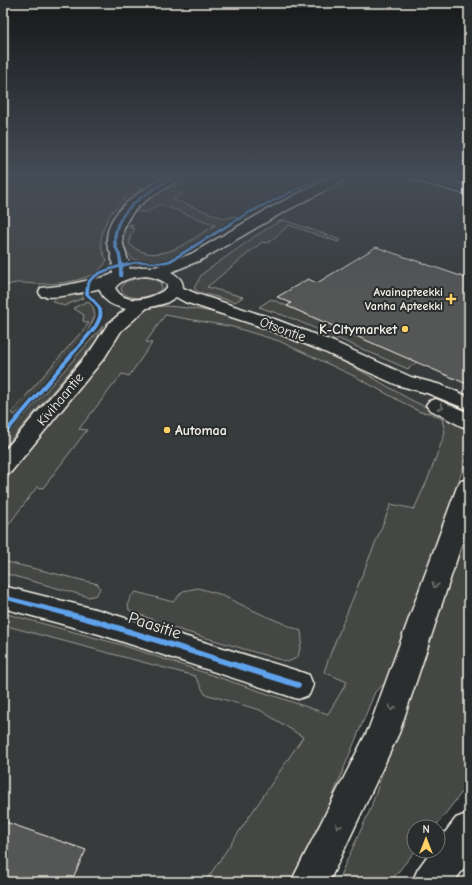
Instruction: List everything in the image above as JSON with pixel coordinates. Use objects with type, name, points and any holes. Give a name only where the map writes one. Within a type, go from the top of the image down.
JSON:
[{"type":"main road","points":[[114,328],[114,287],[121,266],[115,247],[115,238],[117,226],[123,216]]},
{"type":"main road","points":[[46,292],[114,287],[133,272],[152,272],[196,257],[266,216]]},
{"type":"main road","name":"Otsontie","points":[[118,254],[152,272],[165,275],[175,286],[191,298],[271,324],[328,346],[404,381],[434,388],[469,404]]},
{"type":"main road","points":[[175,286],[196,257]]},
{"type":"main road","name":"Kivihaantie","points":[[3,467],[98,353],[114,328],[149,303],[171,295],[175,286]]},
{"type":"main road","name":"Otsontie","points":[[114,287],[122,302],[226,310]]},
{"type":"main road","name":"Otsontie","points":[[404,381],[413,393],[469,422]]},
{"type":"main road","points":[[310,882],[383,733],[469,487]]},
{"type":"main road","name":"Paasitie","points":[[3,597],[99,622],[298,685]]},
{"type":"main road","points":[[431,882],[469,831]]},
{"type":"shaded area","points":[[3,216],[109,216],[103,229],[101,242],[103,252],[107,260],[96,273],[68,282],[40,284],[17,283],[3,287]]},
{"type":"shaded area","points":[[109,216],[469,216],[469,417],[463,423],[346,716],[303,737],[205,882],[3,882],[3,287],[13,282],[61,284],[107,260],[101,248],[101,238],[104,226]]},
{"type":"shaded area","points":[[192,216],[218,216],[223,218],[238,217],[167,260],[162,261],[134,260],[128,253],[122,238],[123,229],[125,229],[127,225],[134,224],[129,227],[135,229],[130,235],[130,245],[141,251],[152,254],[163,253],[185,244],[215,225]]},
{"type":"shaded area","points":[[284,220],[341,240],[338,242],[289,225],[268,243],[262,242],[207,287],[243,297],[235,302],[198,292],[194,288],[202,274],[257,235]]},
{"type":"shaded area","points":[[141,277],[152,278],[160,282],[162,288],[153,294],[140,297],[128,296],[123,293],[121,288],[125,282]]},
{"type":"shaded area","points":[[82,294],[83,298],[64,306],[52,301],[64,295]]},
{"type":"shaded area","points":[[271,299],[417,362],[408,369],[291,318],[259,307]]},
{"type":"shaded area","points":[[88,301],[93,307],[95,316],[87,333],[29,401],[15,415],[11,413],[89,323],[83,321],[84,315],[73,308]]},
{"type":"shaded area","points":[[164,306],[190,308],[241,319],[290,337],[338,359],[411,400],[449,418],[463,426],[469,435],[469,451],[391,678],[375,692],[303,869],[295,882],[205,882],[303,737],[260,710],[205,694],[195,676],[3,625],[3,613],[122,645],[328,714],[347,682],[324,672],[331,652],[391,504],[414,509],[427,481],[445,433],[442,419],[430,413],[420,412],[354,376],[279,341],[233,327],[165,315],[146,342],[152,343],[129,376],[122,374],[79,429],[87,430],[43,488],[37,487],[3,532],[3,485],[36,438],[96,368],[134,314],[141,309]]},
{"type":"shaded area","points":[[103,326],[96,341],[3,449],[3,440]]},
{"type":"shaded area","points":[[469,516],[469,783],[441,819],[406,819],[406,859],[409,859],[390,882],[337,882],[370,810]]},
{"type":"shaded area","points":[[3,561],[98,584],[100,589],[96,595],[89,597],[3,573]]},
{"type":"shaded area","points":[[198,588],[219,594],[301,631],[302,640],[298,657],[288,662],[173,628],[129,610],[129,600],[136,592],[173,602],[183,591]]},
{"type":"building","name":"K-Citymarket","points":[[376,247],[469,279],[469,385],[287,306],[291,303],[277,297],[308,279],[317,283]]},
{"type":"building","points":[[3,821],[86,850],[71,882],[3,882]]},
{"type":"cycle path","points":[[121,276],[120,259],[115,246],[115,241],[117,228],[123,216]]},
{"type":"cycle path","points":[[3,435],[99,322],[101,313],[100,309],[87,294],[88,284],[92,278],[104,272],[128,264],[140,262],[162,263],[170,261],[243,216]]},
{"type":"cycle path","points":[[3,597],[99,622],[298,685]]},
{"type":"place","name":"Avainapteekki Vanha Apteekki","points":[[451,299]]},
{"type":"place","name":"K-Citymarket","points":[[405,329]]},
{"type":"place","name":"Automaa","points":[[167,430]]}]
